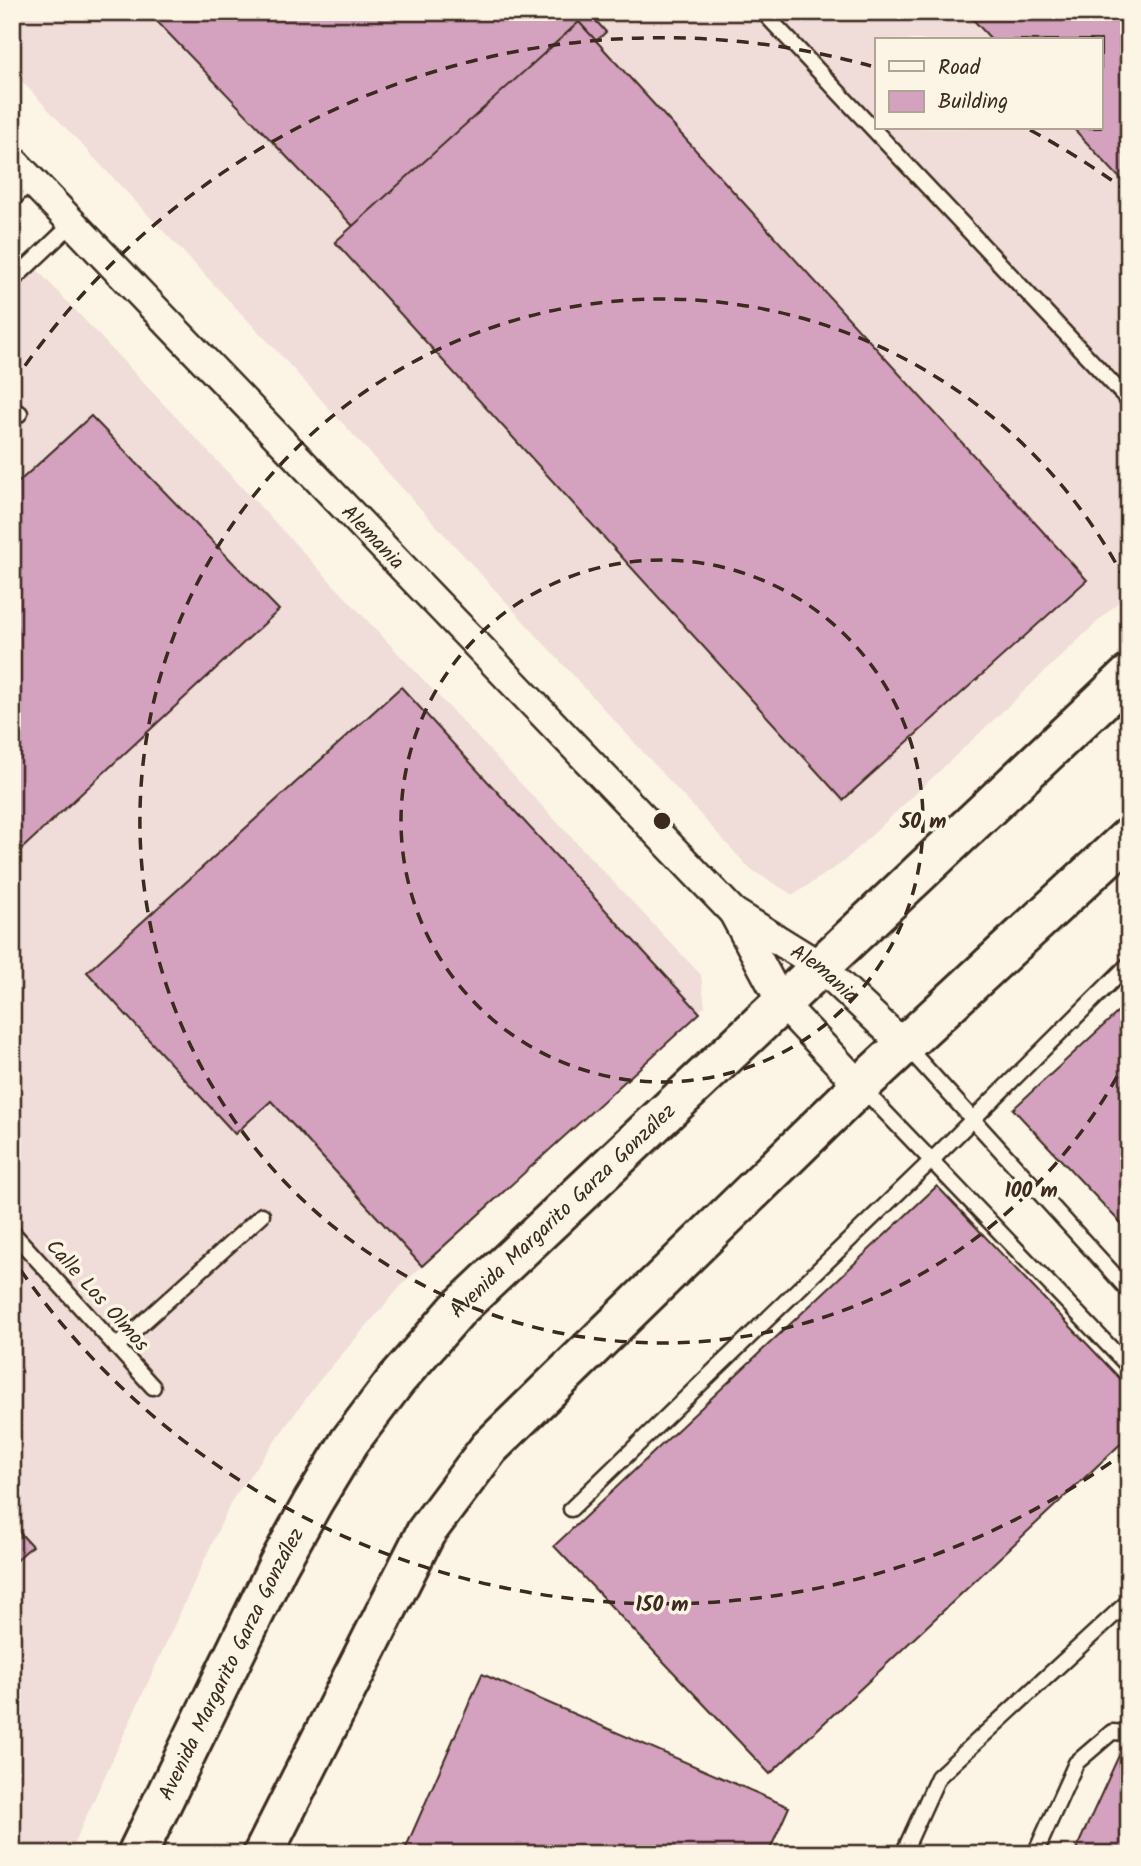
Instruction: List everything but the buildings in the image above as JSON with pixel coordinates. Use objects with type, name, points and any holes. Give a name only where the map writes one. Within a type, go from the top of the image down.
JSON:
[{"type":"main road","name":"Avenida Margarito Garza González","points":[[137,1854],[278,1565],[351,1441],[389,1389],[458,1309],[1129,675]]},
{"type":"main road","points":[[263,1854],[426,1532],[489,1448],[860,1086],[1129,837]]},
{"type":"street","name":"Alemania","points":[[12,160],[22,190],[73,223],[733,912],[820,966],[905,1045]]},
{"type":"street","name":"Alemania","points":[[733,912],[780,1002],[860,1086]]},
{"type":"lane","points":[[763,12],[1129,401]]},
{"type":"lane","points":[[12,281],[73,223]]},
{"type":"lane","points":[[571,1509],[931,1161],[1129,964]]},
{"type":"lane","points":[[905,1045],[1129,1291]]},
{"type":"lane","points":[[860,1086],[1129,1367]]},
{"type":"lane","points":[[116,1347],[262,1215]]},
{"type":"lane","name":"Calle Los Olmos","points":[[16,1242],[153,1387]]},
{"type":"lane","points":[[903,1854],[939,1777],[1129,1601]]},
{"type":"lane","points":[[1035,1854],[1076,1763],[1112,1732],[1129,1733]]},
{"type":"shaded area","points":[[12,12],[1129,12],[1129,592],[842,863],[793,895],[750,869],[273,347],[12,71]]},
{"type":"shaded area","points":[[12,243],[701,975],[705,1006],[402,1285],[318,1382],[232,1500],[69,1854],[12,1854]]}]
